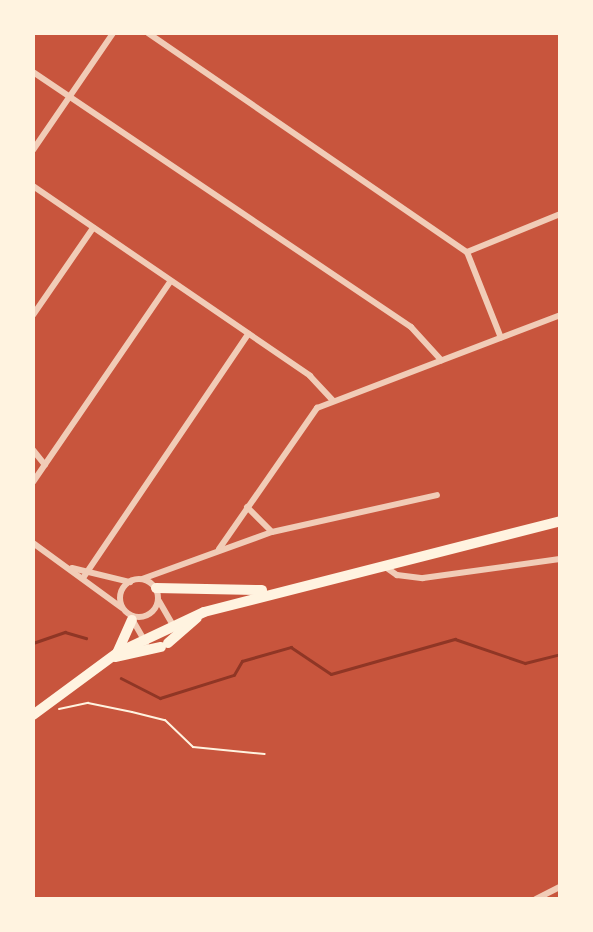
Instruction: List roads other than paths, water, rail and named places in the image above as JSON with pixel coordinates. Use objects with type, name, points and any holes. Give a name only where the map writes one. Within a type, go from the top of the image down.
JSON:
[{"type":"main road","points":[[36,712],[141,636],[204,612],[276,589],[560,521]]},
{"type":"main road","points":[[156,588],[276,589]]},
{"type":"main road","points":[[113,656],[165,645],[204,612]]},
{"type":"main road","points":[[113,656],[128,614]]},
{"type":"street","points":[[33,150],[113,33]]},
{"type":"street","points":[[148,33],[467,252],[501,338]]},
{"type":"street","points":[[33,72],[411,327],[441,360]]},
{"type":"street","points":[[33,186],[310,376],[332,400]]},
{"type":"street","points":[[467,252],[560,214]]},
{"type":"street","points":[[33,315],[93,228]]},
{"type":"street","points":[[33,482],[170,282]]},
{"type":"street","points":[[219,549],[310,414],[332,400],[560,315]]},
{"type":"street","points":[[83,578],[248,334]]},
{"type":"street","points":[[33,450],[45,465]]},
{"type":"street","points":[[72,568],[89,569],[130,582],[272,532],[437,495]]},
{"type":"street","points":[[247,507],[272,532]]},
{"type":"street","points":[[33,543],[72,568],[128,614],[164,615]]},
{"type":"street","points":[[381,564],[397,575],[423,578],[509,569],[560,559]]},
{"type":"street","points":[[130,582],[121,594],[128,614],[141,636],[165,645],[173,625],[164,615],[156,588],[142,579]]},
{"type":"street","points":[[141,636],[159,599]]},
{"type":"street","points":[[536,899],[560,887]]},
{"type":"waterway","points":[[33,643],[65,632],[86,638]]},
{"type":"waterway","points":[[121,678],[160,698],[234,675],[242,661],[291,647],[331,674],[455,639],[525,663],[560,654]]}]
